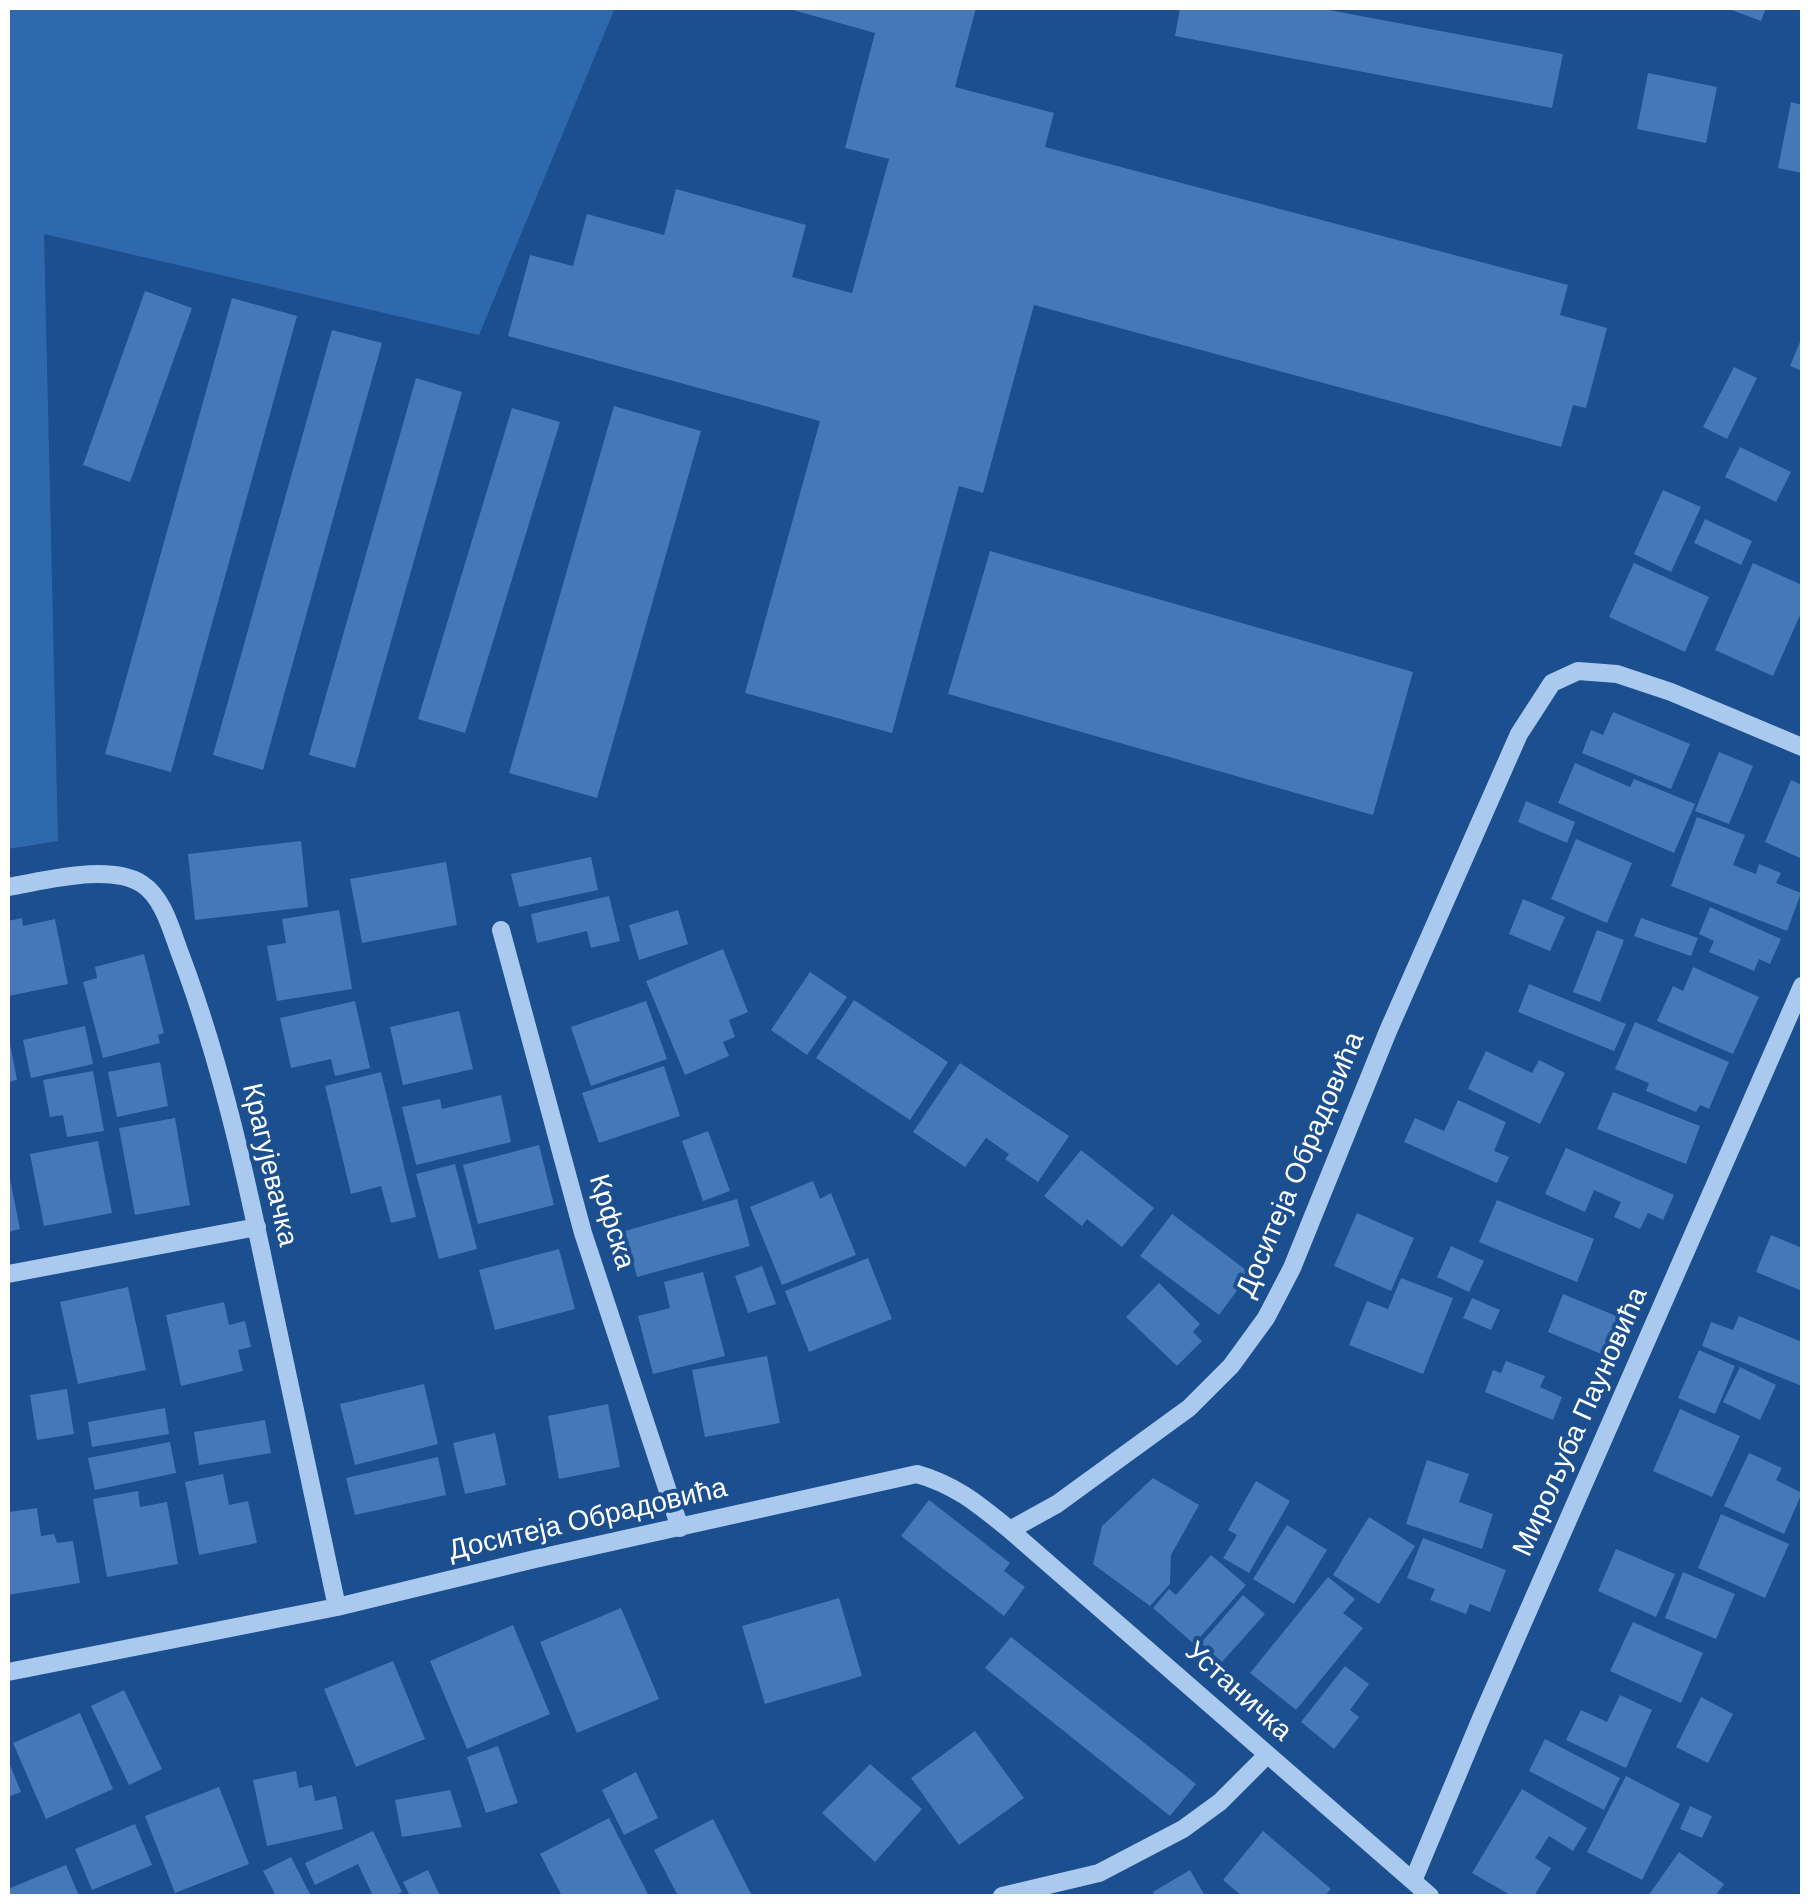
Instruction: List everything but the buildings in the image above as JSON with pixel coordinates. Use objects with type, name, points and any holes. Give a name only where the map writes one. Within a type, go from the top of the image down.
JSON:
[{"type":"street","name":"Доситеја Обрадовића","points":[[8,1672],[337,1607],[917,1474],[961,1492],[1010,1530],[1057,1504],[1190,1408],[1231,1366],[1266,1318],[1292,1268],[1388,1031],[1519,734],[1552,684],[1578,671],[1617,674],[1671,692],[1802,748]]},
{"type":"street","name":"Крагујевачка","points":[[8,887],[84,875],[121,875],[144,885],[165,915],[226,1094],[337,1607]]},
{"type":"street","name":"Крфска","points":[[501,930],[583,1233],[680,1528]]},
{"type":"street","name":"Мирољуба Пауновића","points":[[1413,1881],[1802,986]]},
{"type":"street","points":[[8,1274],[257,1227]]},
{"type":"street","name":"Устаничка","points":[[1010,1530],[1430,1896]]},
{"type":"street","points":[[1002,1896],[1099,1872],[1183,1829],[1220,1802],[1267,1755]]},
{"type":"shaded area","points":[[8,8],[615,8],[479,335],[44,234],[58,841],[8,849]]}]
